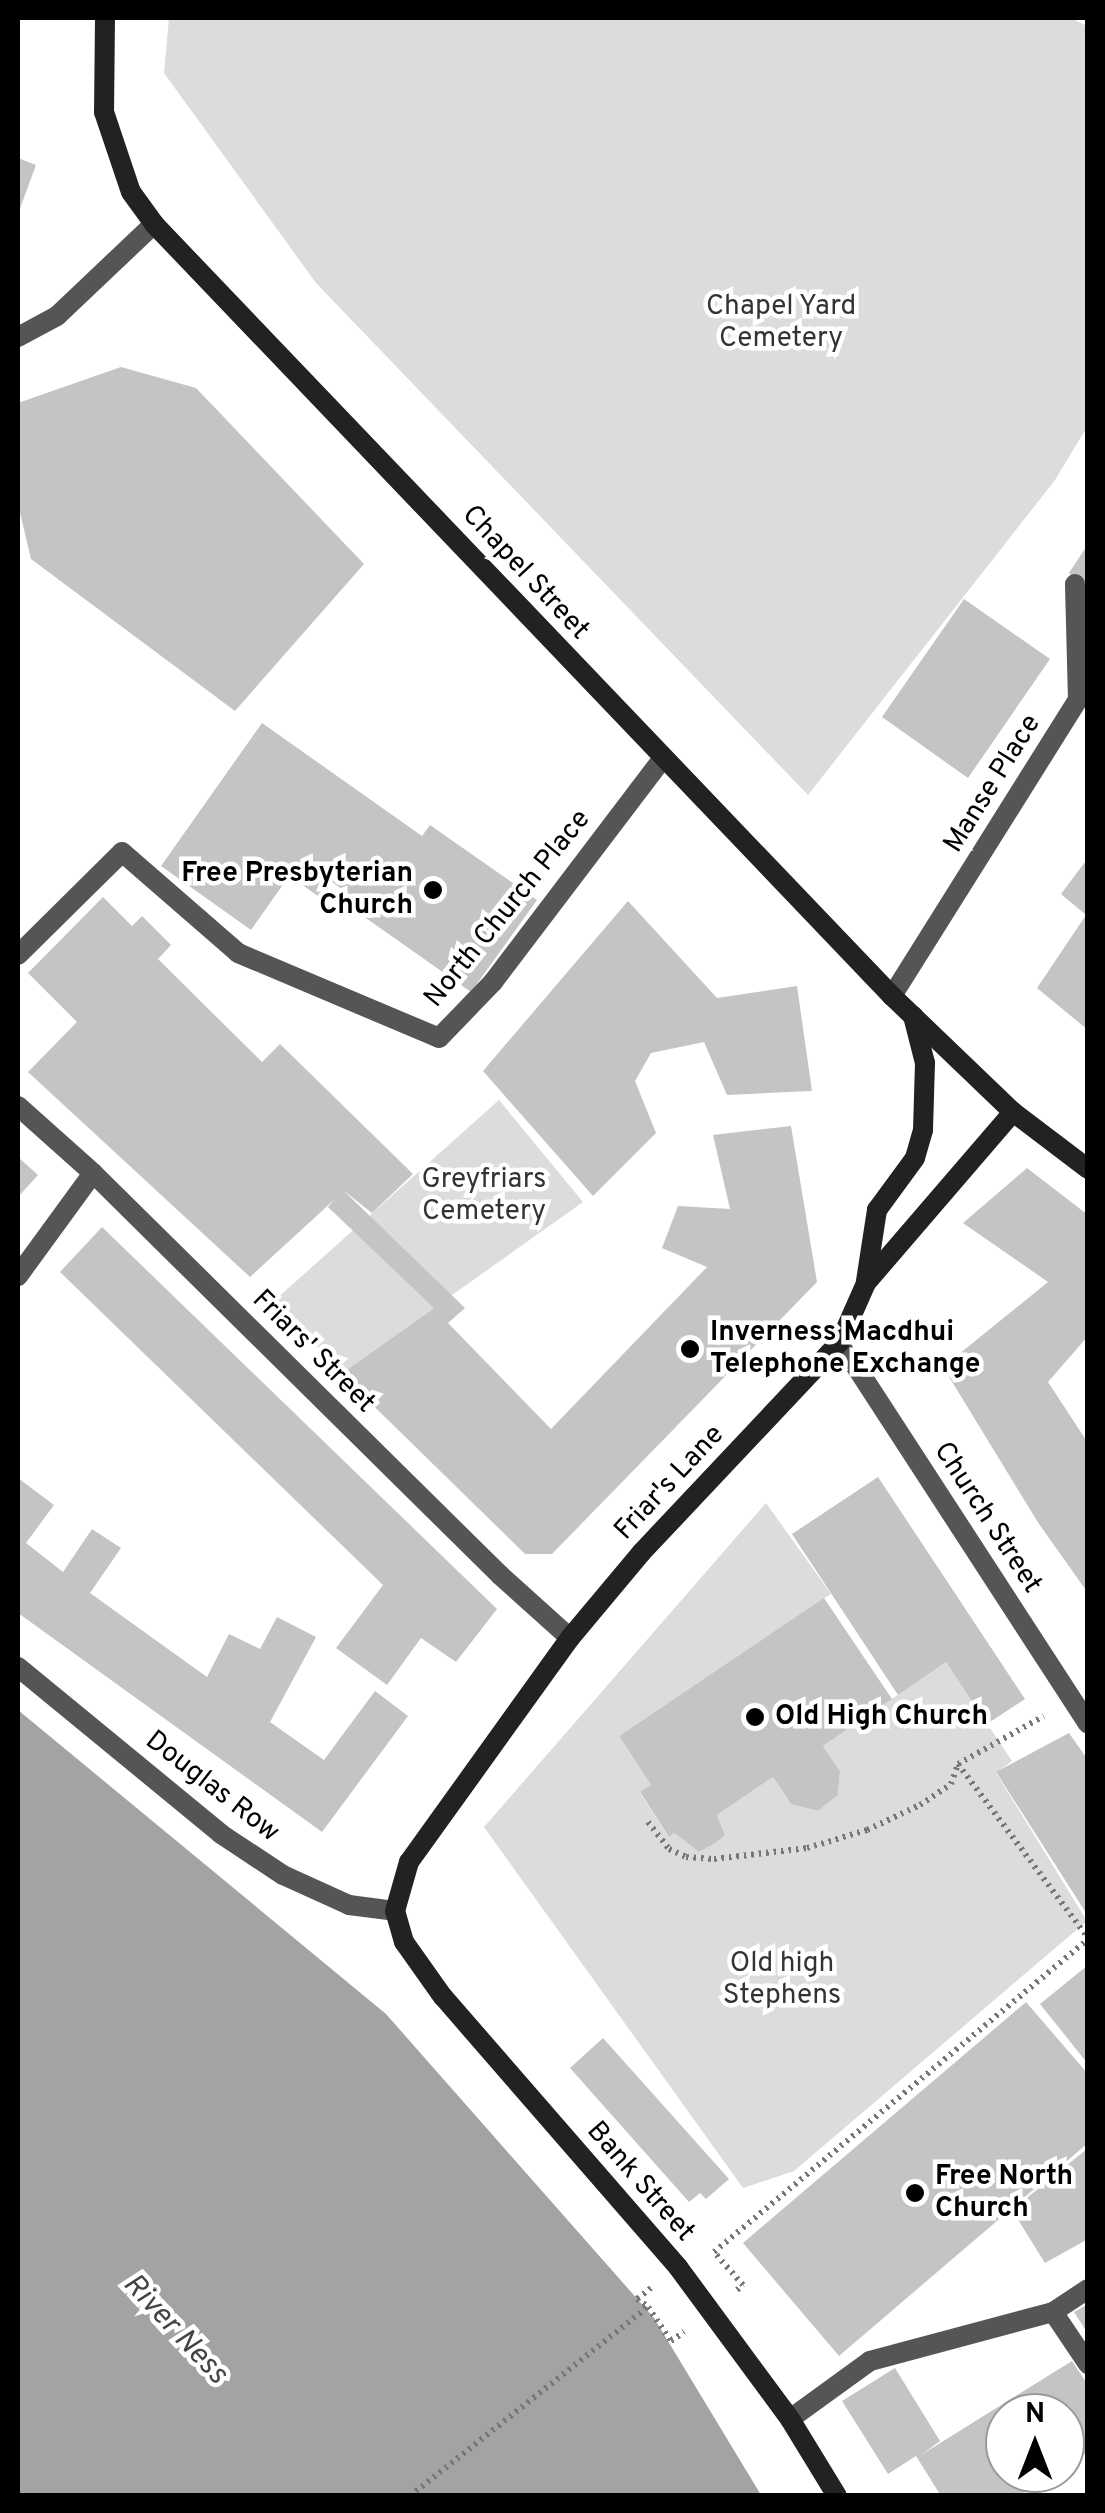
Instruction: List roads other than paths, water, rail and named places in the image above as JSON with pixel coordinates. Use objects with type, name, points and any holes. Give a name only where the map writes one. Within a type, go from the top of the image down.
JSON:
[{"type":"main road","name":"Chapel Street","points":[[105,18],[104,112],[131,192],[154,224],[892,996],[1013,1112],[1088,1169]]},
{"type":"main road","points":[[866,1283],[877,1210],[914,1158],[922,1130],[925,1062],[913,1015]]},
{"type":"main road","name":"Friar's Lane","points":[[395,1911],[408,1862],[570,1638],[641,1552],[840,1342],[866,1283],[1013,1112]]},
{"type":"main road","name":"Bank Street","points":[[395,1911],[404,1942],[443,1997],[711,2311],[790,2419],[837,2496]]},
{"type":"street","points":[[18,337],[56,316],[154,224]]},
{"type":"street","name":"Manse Place","points":[[892,996],[1078,700],[1075,584]]},
{"type":"street","name":"North Church Place","points":[[18,954],[122,852],[238,953],[439,1038],[493,982],[663,758]]},
{"type":"street","name":"Friars' Street","points":[[18,1106],[94,1173],[471,1547],[570,1638]]},
{"type":"street","points":[[18,1276],[94,1173]]},
{"type":"street","name":"Church Street","points":[[840,1342],[1088,1724]]},
{"type":"street","name":"Douglas Row","points":[[18,1666],[221,1834],[268,1865],[349,1904],[395,1911]]},
{"type":"street","points":[[790,2419],[870,2360],[1052,2312],[1088,2290]]},
{"type":"street","points":[[1052,2312],[1088,2364]]},
{"type":"water","name":"River Ness","points":[[18,1710],[386,2014],[654,2318],[761,2495],[18,2495]]},
{"type":"place","name":"Free Presbyterian Church","points":[[433,890]]},
{"type":"place","name":"Inverness Macdhui Telephone Exchange","points":[[690,1349]]},
{"type":"place","name":"Old High Church","points":[[755,1717]]},
{"type":"place","name":"Free North Church","points":[[915,2193]]},
{"type":"park label","name":"Chapel Yard Cemetery","points":[[781,323]]},
{"type":"park label","name":"Greyfriars Cemetery","points":[[484,1196]]},
{"type":"park label","name":"Old high Stephens","points":[[782,1980]]}]
